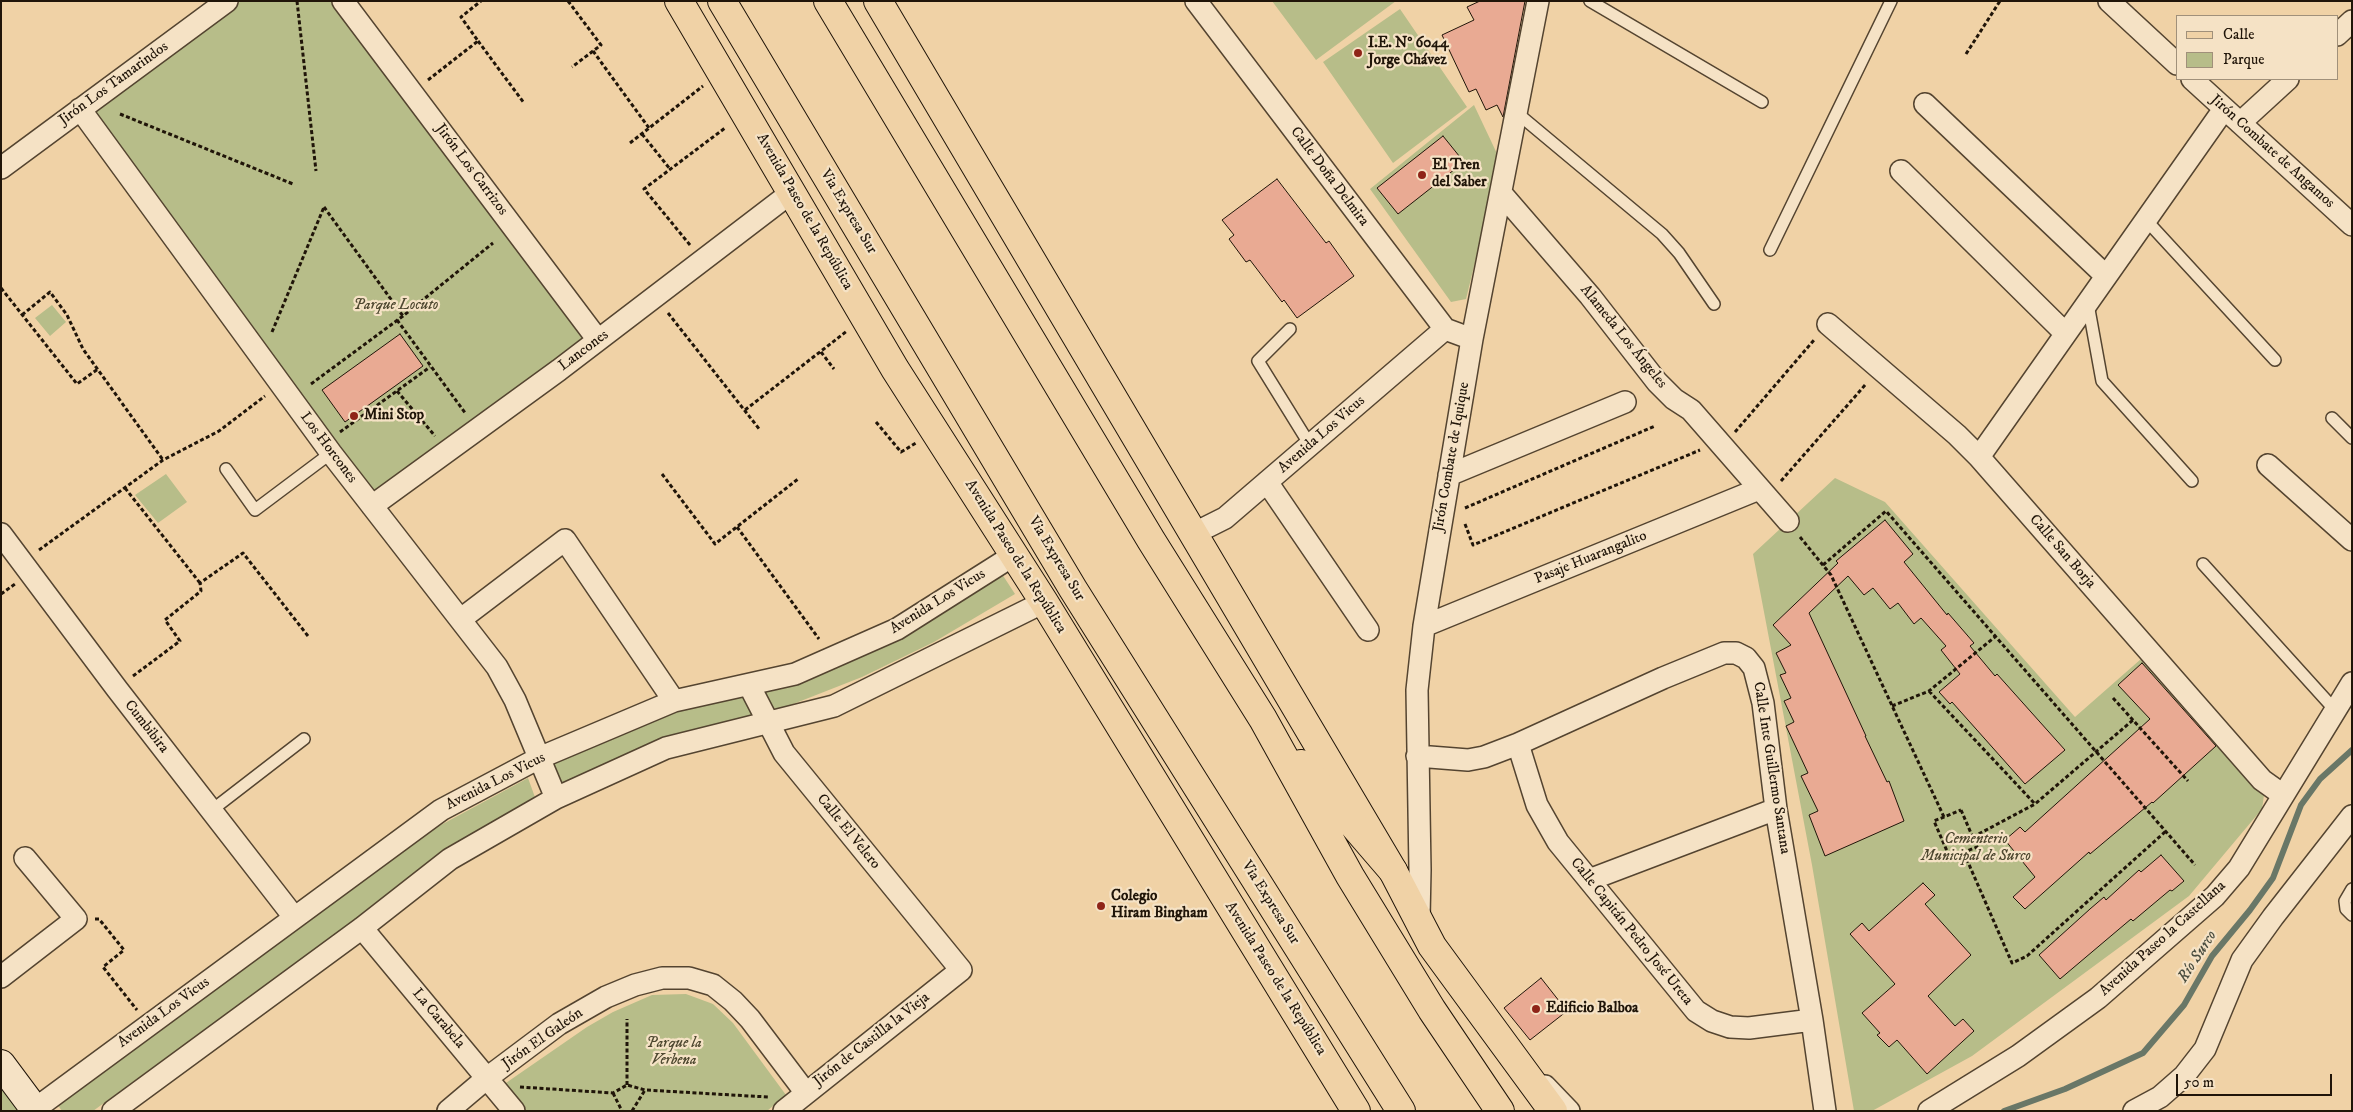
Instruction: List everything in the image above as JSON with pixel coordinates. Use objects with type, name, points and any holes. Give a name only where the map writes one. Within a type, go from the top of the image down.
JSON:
[{"type":"main road","name":"Avenida Paseo de la República","points":[[679,1],[895,369],[1044,602],[1356,1111]]},
{"type":"main road","name":"Via Expresa Sur","points":[[722,1],[1073,589],[1401,1111]]},
{"type":"main road","points":[[828,1],[1151,540],[1263,719],[1350,876],[1432,1010],[1500,1111]]},
{"type":"main road","points":[[887,4],[1149,461],[1195,532],[1393,871],[1432,946],[1511,1051],[1553,1111]]},
{"type":"main road","points":[[1263,719],[1393,871]]},
{"type":"main road","points":[[1,1064],[34,1110]]},
{"type":"street","name":"Jirón Los Tamarindos","points":[[1,168],[227,1]]},
{"type":"street","name":"Jirón Los Carrizos","points":[[343,1],[598,340]]},
{"type":"street","name":"Calle Doña Delmira","points":[[1196,1],[1445,329]]},
{"type":"street","name":"Jirón Combate de Iquique","points":[[1419,918],[1417,690],[1424,626],[1472,339],[1538,1]]},
{"type":"street","points":[[2113,2],[2176,63]]},
{"type":"street","points":[[2338,33],[2352,21]]},
{"type":"street","name":"Jirón Combate de Angamos","points":[[2193,80],[2352,225]]},
{"type":"street","points":[[2240,123],[2287,80]]},
{"type":"street","points":[[1925,104],[2106,276]]},
{"type":"street","name":"Los Horcones","points":[[80,109],[280,384],[334,443],[372,506],[497,667],[515,700],[556,798]]},
{"type":"street","points":[[1979,457],[2224,109]]},
{"type":"street","points":[[1900,172],[2065,334]]},
{"type":"street","name":"Lancones","points":[[372,506],[598,340],[792,192]]},
{"type":"street","name":"Alameda Los Ángeles","points":[[1501,193],[1590,296],[1657,382],[1674,399],[1691,410],[1788,521]]},
{"type":"street","name":"Calle San Borja","points":[[1828,324],[1957,435],[1979,457],[2262,780],[2282,795]]},
{"type":"street","points":[[1445,329],[1472,339]]},
{"type":"street","name":"Avenida Los Vicus","points":[[1195,532],[1225,518],[1445,329]]},
{"type":"street","points":[[1449,475],[1625,402]]},
{"type":"street","points":[[2268,465],[2352,540]]},
{"type":"street","points":[[1267,482],[1368,630]]},
{"type":"street","name":"Pasaje Huarangalito","points":[[1424,626],[1763,493]]},
{"type":"street","name":"Cumbibira","points":[[1,534],[117,689],[294,917]]},
{"type":"street","points":[[460,619],[565,540],[674,701]]},
{"type":"street","name":"Avenida Los Vicus","points":[[34,1110],[148,1024],[441,810],[539,758],[674,701],[749,686],[795,674],[897,630],[1014,555]]},
{"type":"street","points":[[113,1111],[362,928],[450,859],[556,798],[666,748],[834,706],[1044,602]]},
{"type":"street","name":"Calle Inte Guillermo Santana","points":[[1417,756],[1468,760],[1484,757],[1518,744],[1663,678],[1724,653],[1736,653],[1746,658],[1754,668],[1759,684],[1776,809],[1812,1020],[1825,1111]]},
{"type":"street","name":"Avenida Paseo la Castellana","points":[[1929,1111],[2018,1056],[2098,998],[2215,896],[2239,868],[2352,683]]},
{"type":"street","name":"Calle El Velero","points":[[749,686],[784,753],[960,970]]},
{"type":"street","name":"Calle Capitán Pedro José Ureta","points":[[1518,744],[1537,805],[1546,825],[1677,991],[1696,1011],[1712,1021],[1730,1027],[1749,1028],[1812,1020]]},
{"type":"street","points":[[1589,880],[1776,809]]},
{"type":"street","points":[[2134,1111],[2160,1098],[2184,1076],[2205,1049],[2242,960],[2352,816]]},
{"type":"street","points":[[1,977],[76,919],[24,858]]},
{"type":"street","name":"La Carabela","points":[[362,928],[514,1111]]},
{"type":"street","name":"Jirón de Castilla la Vieja","points":[[777,1104],[806,1093],[960,970]]},
{"type":"street","name":"Jirón El Galeón","points":[[448,1111],[487,1078],[559,1024],[606,997],[635,985],[662,978],[689,978],[714,985],[733,1001],[806,1093]]},
{"type":"street","points":[[1511,1051],[1569,1111]]},
{"type":"lane","points":[[1590,1],[1762,102]]},
{"type":"lane","points":[[1770,250],[1891,1]]},
{"type":"lane","points":[[1517,113],[1662,234],[1679,253],[1714,304]]},
{"type":"lane","points":[[2146,220],[2276,360]]},
{"type":"lane","points":[[2088,302],[2102,380],[2192,481]]},
{"type":"lane","points":[[1290,329],[1258,362],[1310,445]]},
{"type":"lane","points":[[2332,418],[2352,438]]},
{"type":"lane","points":[[226,469],[255,510],[334,443]]},
{"type":"lane","points":[[2203,564],[2335,710]]},
{"type":"lane","points":[[212,810],[304,739]]},
{"type":"lane","points":[[2352,889],[2346,896],[2345,905],[2352,915]]},
{"type":"path","points":[[297,1],[316,171]]},
{"type":"path","points":[[481,1],[461,17],[524,103]]},
{"type":"path","points":[[568,1],[600,45],[572,67]]},
{"type":"path","points":[[1966,54],[2000,1]]},
{"type":"path","points":[[427,80],[478,41]]},
{"type":"path","points":[[594,51],[650,128]]},
{"type":"path","points":[[630,143],[721,71]]},
{"type":"path","points":[[120,114],[293,184]]},
{"type":"path","points":[[694,249],[644,189],[729,125]]},
{"type":"path","points":[[642,134],[670,169]]},
{"type":"path","points":[[272,332],[324,207],[403,316]]},
{"type":"path","points":[[311,384],[403,316],[493,243]]},
{"type":"path","points":[[1,288],[77,384],[98,369]]},
{"type":"path","points":[[22,314],[50,292],[67,315],[83,349],[163,460]]},
{"type":"path","points":[[655,297],[760,430]]},
{"type":"path","points":[[744,410],[865,318]]},
{"type":"path","points":[[397,320],[468,416]]},
{"type":"path","points":[[1465,524],[1473,545],[1721,444],[1828,324]]},
{"type":"path","points":[[820,352],[834,369]]},
{"type":"path","points":[[334,443],[430,366]]},
{"type":"path","points":[[1763,493],[1879,368]]},
{"type":"path","points":[[23,562],[163,460],[219,431],[280,384]]},
{"type":"path","points":[[397,391],[437,439]]},
{"type":"path","points":[[876,422],[901,452],[918,442]]},
{"type":"path","points":[[1441,518],[1656,426]]},
{"type":"path","points":[[662,474],[716,544],[798,479]]},
{"type":"path","points":[[117,689],[180,640],[165,620],[200,591],[200,583],[126,488]]},
{"type":"path","points":[[1823,566],[1886,511],[2195,865]]},
{"type":"path","points":[[1788,521],[1831,575],[1944,817]]},
{"type":"path","points":[[737,527],[819,639]]},
{"type":"path","points":[[200,583],[243,553],[308,636]]},
{"type":"path","points":[[1892,706],[1929,691],[1996,636]]},
{"type":"path","points":[[1929,691],[2035,804]]},
{"type":"path","points":[[2113,698],[2188,781]]},
{"type":"path","points":[[1973,837],[2035,804],[2133,720]]},
{"type":"path","points":[[1961,810],[1973,837],[1977,847],[1950,858],[1934,821],[1961,810]]},
{"type":"path","points":[[1964,852],[2012,962],[2028,956],[2166,831]]},
{"type":"path","points":[[76,919],[99,919],[124,950],[103,967],[148,1024]]},
{"type":"path","points":[[626,1085],[627,1019]]},
{"type":"path","points":[[515,1087],[613,1093],[626,1085],[645,1090],[777,1104]]},
{"type":"path","points":[[632,1111],[645,1090]]},
{"type":"path","points":[[613,1093],[622,1111]]},
{"type":"green space","name":"Parque Locuto","points":[[241,1],[333,1],[585,339],[372,496],[93,113]]},
{"type":"green space","points":[[1272,1],[1396,1],[1316,60]]},
{"type":"green space","points":[[1400,9],[1467,107],[1393,163],[1323,62]]},
{"type":"green space","points":[[1474,105],[1500,160],[1466,299],[1451,302],[1370,189]]},
{"type":"green space","points":[[52,305],[66,322],[50,336],[35,318]]},
{"type":"green space","points":[[166,474],[187,502],[158,523],[135,495]]},
{"type":"green space","name":"Cementerio Municipal de Surco","points":[[1835,478],[1885,502],[2075,717],[2141,659],[2264,795],[2262,809],[2189,896],[1972,1056],[1872,1111],[1854,1111],[1812,865],[1753,554]]},
{"type":"green space","points":[[1000,571],[1015,594],[934,642],[862,677],[783,708],[773,708],[765,692],[767,688]]},
{"type":"green space","points":[[745,691],[758,718],[563,790],[552,759],[674,707]]},
{"type":"green space","points":[[528,778],[536,800],[447,847],[367,911],[93,1111],[62,1111],[57,1104],[439,826]]},
{"type":"green space","name":"Parque la Verbena","points":[[686,994],[713,1004],[733,1023],[786,1095],[767,1111],[525,1111],[503,1085],[587,1027],[613,1012],[652,995]]},
{"type":"green space","points":[[1,1075],[25,1106],[18,1111],[1,1111]]},
{"type":"building","points":[[1480,1],[1525,1],[1503,117],[1497,105],[1486,110],[1476,89],[1469,92],[1442,35],[1474,20],[1467,7]]},
{"type":"building","points":[[1443,136],[1464,162],[1398,214],[1377,188]]},
{"type":"building","points":[[1277,179],[1326,243],[1329,241],[1354,276],[1297,318],[1284,300],[1282,302],[1250,260],[1246,262],[1229,239],[1234,235],[1222,220]]},
{"type":"building","points":[[400,334],[423,366],[345,422],[322,390]]},
{"type":"building","points":[[1885,520],[1913,554],[1904,562],[1947,615],[1948,613],[1974,643],[1970,646],[1995,676],[1997,674],[2065,750],[2025,784],[1952,702],[1950,704],[1939,692],[1960,674],[1941,650],[1946,646],[1921,618],[1914,624],[1898,603],[1890,609],[1873,588],[1864,595],[1848,576],[1809,613],[1865,736],[1887,782],[1889,781],[1904,821],[1825,856],[1809,815],[1818,811],[1801,776],[1808,773],[1786,726],[1794,722],[1784,701],[1791,698],[1780,675],[1786,673],[1776,653],[1791,645],[1773,625],[1838,563],[1836,561]]},
{"type":"building","points":[[2142,663],[2216,746],[2153,803],[2090,854],[2089,852],[2025,909],[2013,897],[2035,877],[2005,840],[2020,827],[2025,832],[2150,719],[2118,685]]},
{"type":"building","points":[[2161,855],[2184,881],[2172,891],[2170,890],[2133,921],[2131,919],[2060,979],[2039,955],[2104,897],[2106,900],[2139,870],[2141,872]]},
{"type":"building","points":[[1923,883],[1935,895],[1925,904],[1971,955],[1928,996],[1955,1026],[1963,1019],[1974,1031],[1927,1074],[1897,1040],[1889,1047],[1877,1035],[1880,1033],[1862,1013],[1895,984],[1850,934],[1862,923],[1869,931]]},
{"type":"building","name":"Edificio Balboa","points":[[1541,978],[1567,1011],[1530,1040],[1504,1008]]},
{"type":"waterway","name":"Río Surco","points":[[2004,1111],[2065,1089],[2143,1053],[2184,1005],[2212,956],[2250,910],[2273,878],[2301,805],[2320,779],[2352,750]]},
{"type":"place","name":"I.E. N° 6044 Jorge Chávez","points":[[1358,53]]},
{"type":"place","name":"El Tren del Saber","points":[[1422,175]]},
{"type":"place","name":"Mini Stop","points":[[354,416]]},
{"type":"place","name":"Colegio Hiram Bingham","points":[[1101,906]]},
{"type":"place","name":"Edificio Balboa","points":[[1536,1009]]}]
